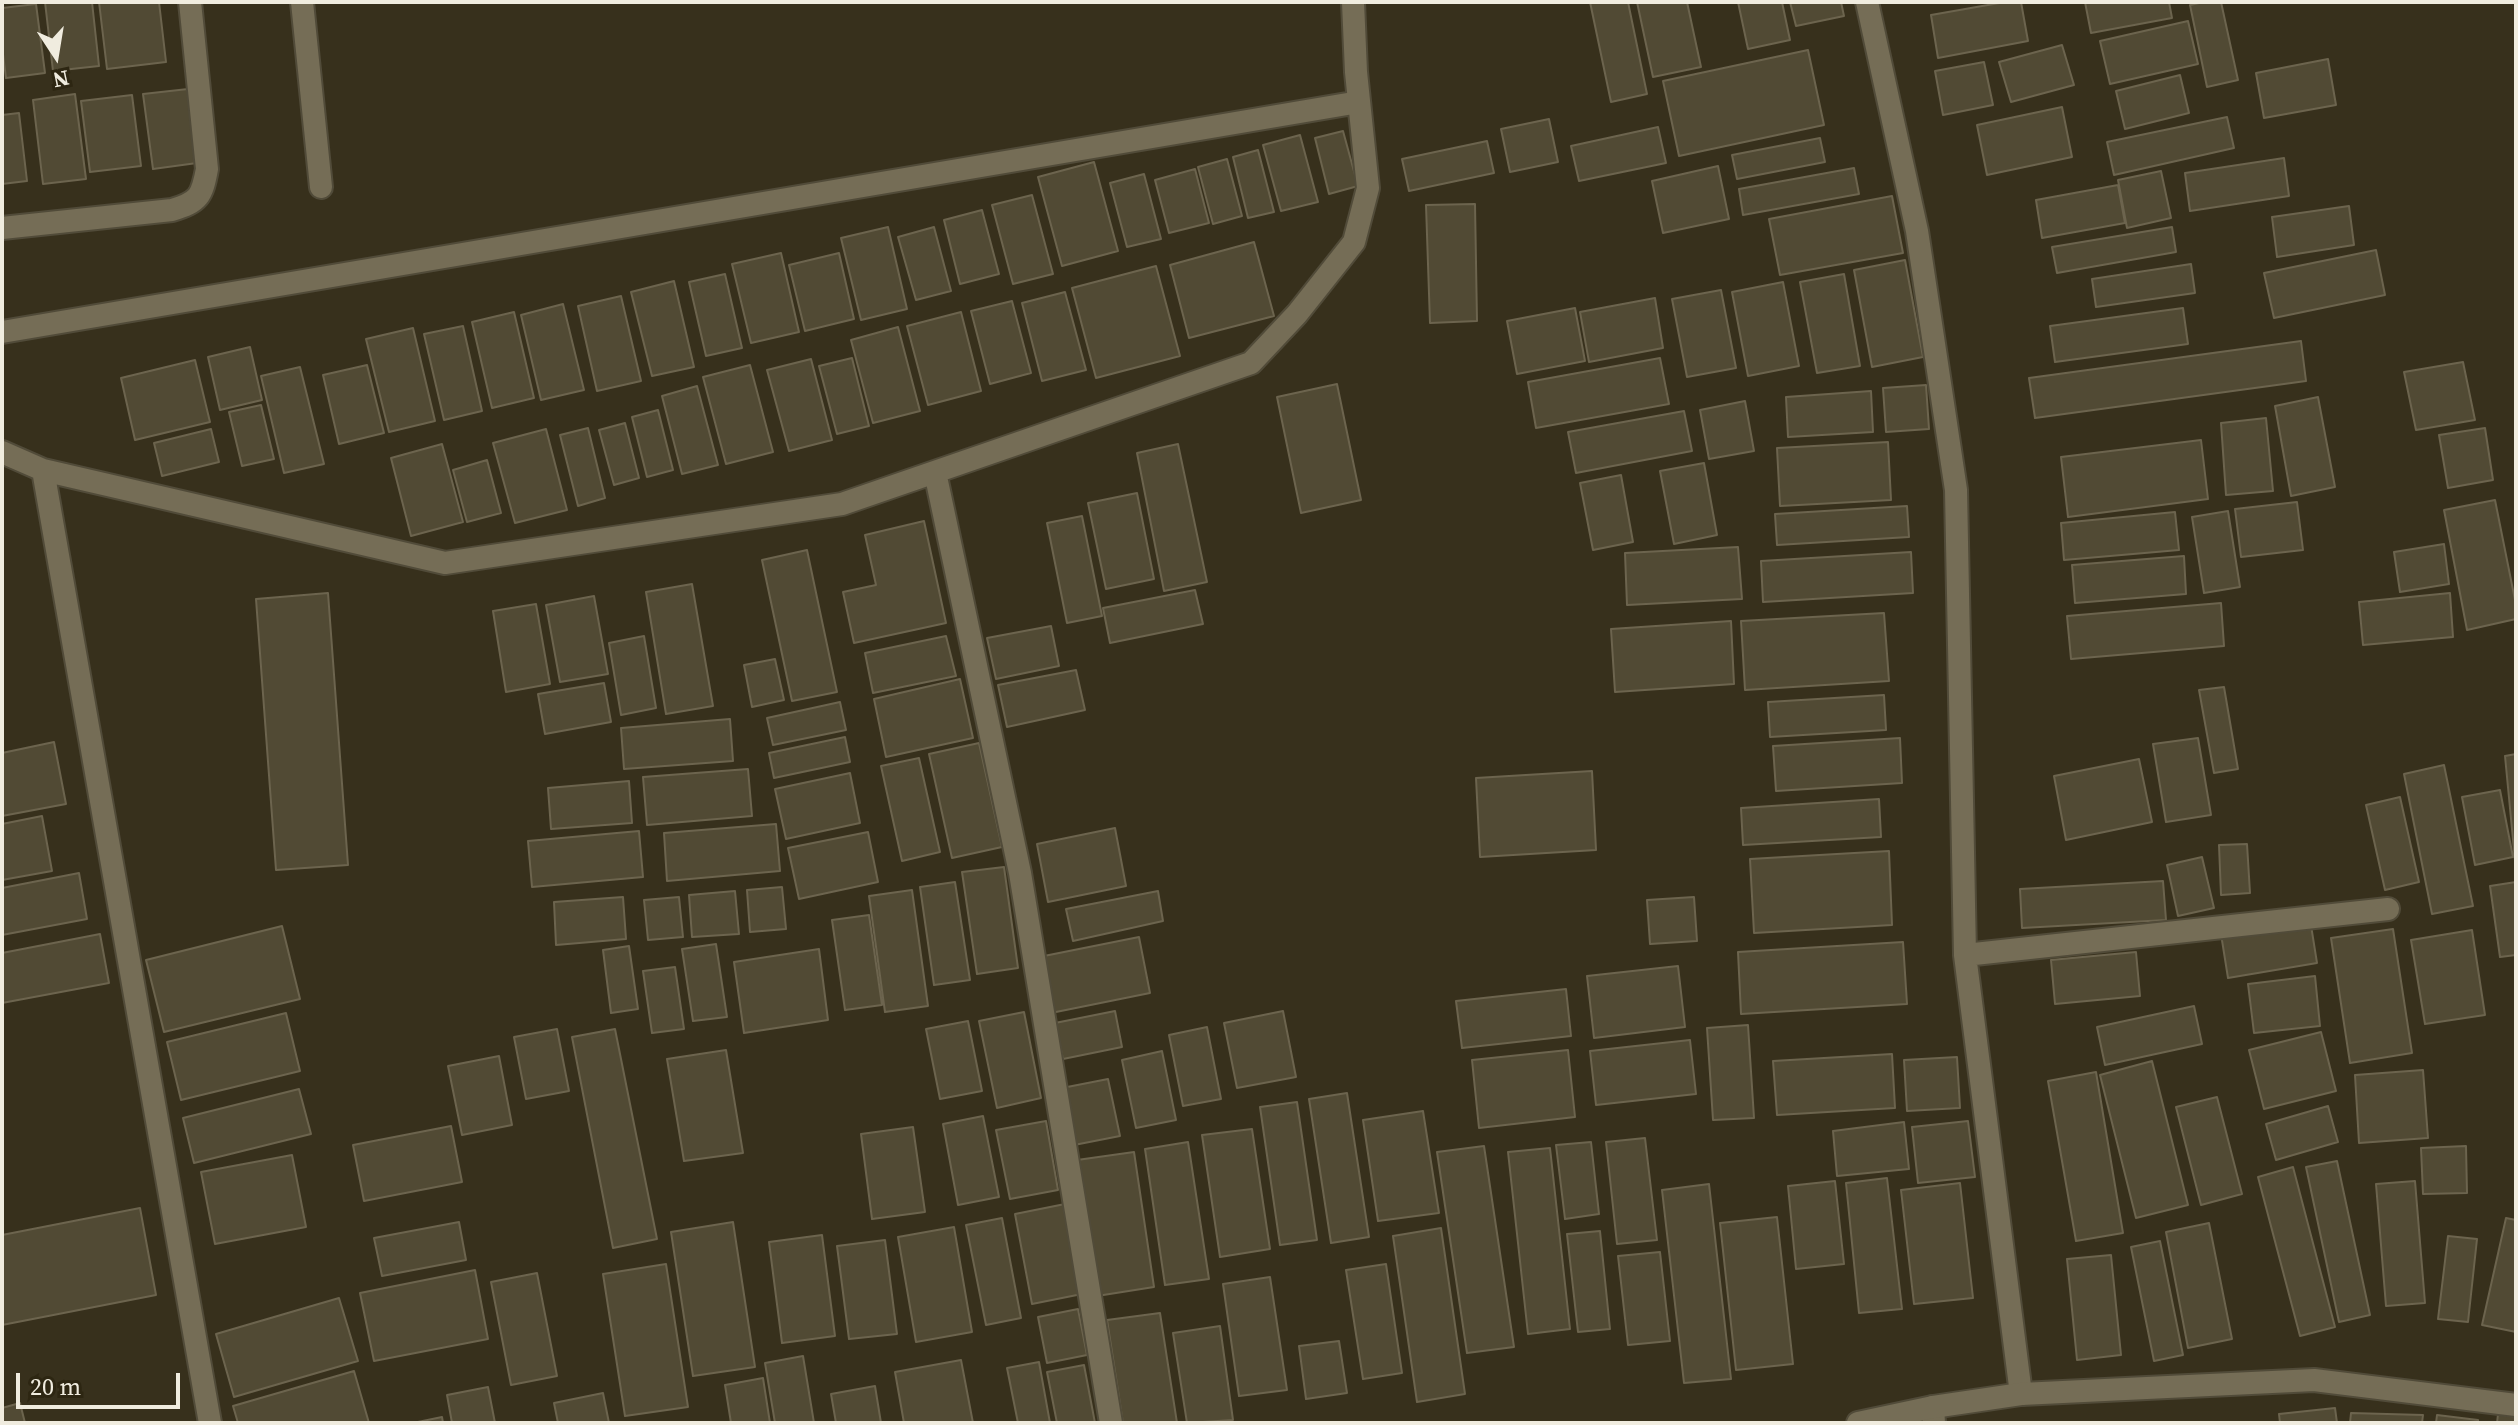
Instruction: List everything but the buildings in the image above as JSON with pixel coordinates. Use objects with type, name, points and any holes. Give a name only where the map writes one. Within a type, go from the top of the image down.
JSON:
[{"type":"street","points":[[2,228],[172,210],[192,204],[203,191],[207,169],[190,2]]},
{"type":"street","points":[[302,2],[321,187]]},
{"type":"street","points":[[2,452],[43,470],[445,563],[842,504],[1251,363],[1297,314],[1354,242],[1368,188],[1353,2]]},
{"type":"street","points":[[1867,2],[1917,231],[1956,490],[1965,955],[2021,1394]]},
{"type":"street","points":[[2,332],[1359,102]]},
{"type":"street","points":[[43,470],[210,1423]]},
{"type":"street","points":[[935,472],[1020,873],[1111,1423]]},
{"type":"street","points":[[1965,955],[2388,909]]},
{"type":"street","points":[[1858,1423],[1934,1415],[2021,1394],[2314,1380],[2516,1405]]}]
